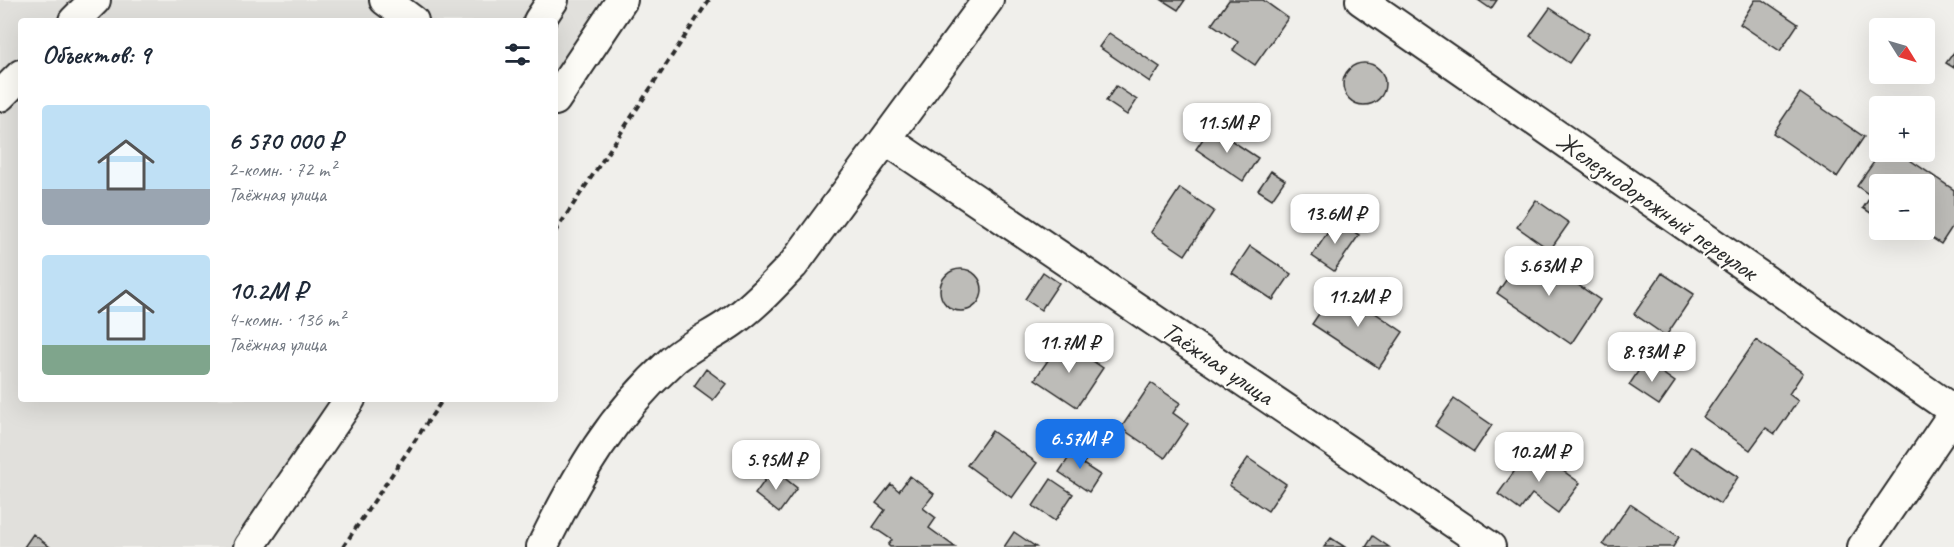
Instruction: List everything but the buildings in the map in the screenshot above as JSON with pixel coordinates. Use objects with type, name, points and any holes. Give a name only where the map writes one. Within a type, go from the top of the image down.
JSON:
[{"type":"street","points":[[77,18],[95,0]]},
{"type":"street","points":[[385,0],[409,18]]},
{"type":"street","points":[[541,18],[553,0]]},
{"type":"street","points":[[558,96],[622,0]]},
{"type":"street","points":[[542,547],[565,500],[598,444],[629,404],[674,359],[734,321],[793,265],[988,0]]},
{"type":"street","name":"Железнодорожный переулок","points":[[1361,0],[1954,412]]},
{"type":"street","points":[[0,96],[18,78]]},
{"type":"street","name":"Таёжная улица","points":[[887,140],[1490,547]]},
{"type":"street","points":[[249,547],[348,402]]},
{"type":"street","points":[[1863,547],[1954,412]]},
{"type":"path","points":[[558,227],[709,0]]},
{"type":"path","points":[[343,547],[441,402]]},
{"type":"shaded area","points":[[0,0],[622,0],[558,96],[558,18],[18,18],[18,402],[348,402],[249,547],[0,547]]}]
